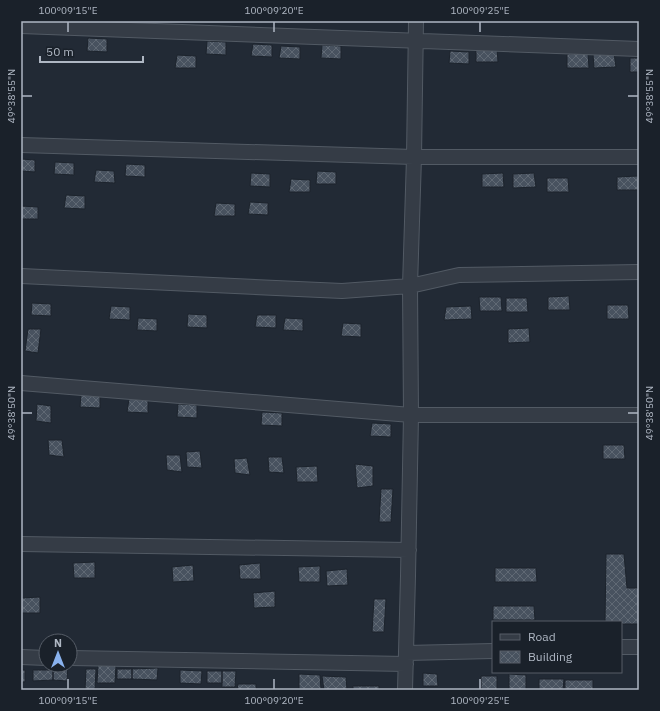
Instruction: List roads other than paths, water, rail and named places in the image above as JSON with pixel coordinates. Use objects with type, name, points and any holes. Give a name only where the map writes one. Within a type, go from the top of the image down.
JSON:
[{"type":"street","points":[[405,690],[409,550],[411,415],[410,286],[416,21]]},
{"type":"street","points":[[21,26],[639,49]]},
{"type":"street","points":[[21,145],[414,157],[639,157]]},
{"type":"street","points":[[21,276],[342,291],[410,286],[459,275],[639,272]]},
{"type":"street","points":[[21,383],[411,415],[639,415]]},
{"type":"street","points":[[21,544],[409,550]]},
{"type":"street","points":[[622,647],[639,647]]},
{"type":"street","points":[[78,658],[406,658],[492,651]]},
{"type":"street","points":[[21,657],[38,658]]}]
